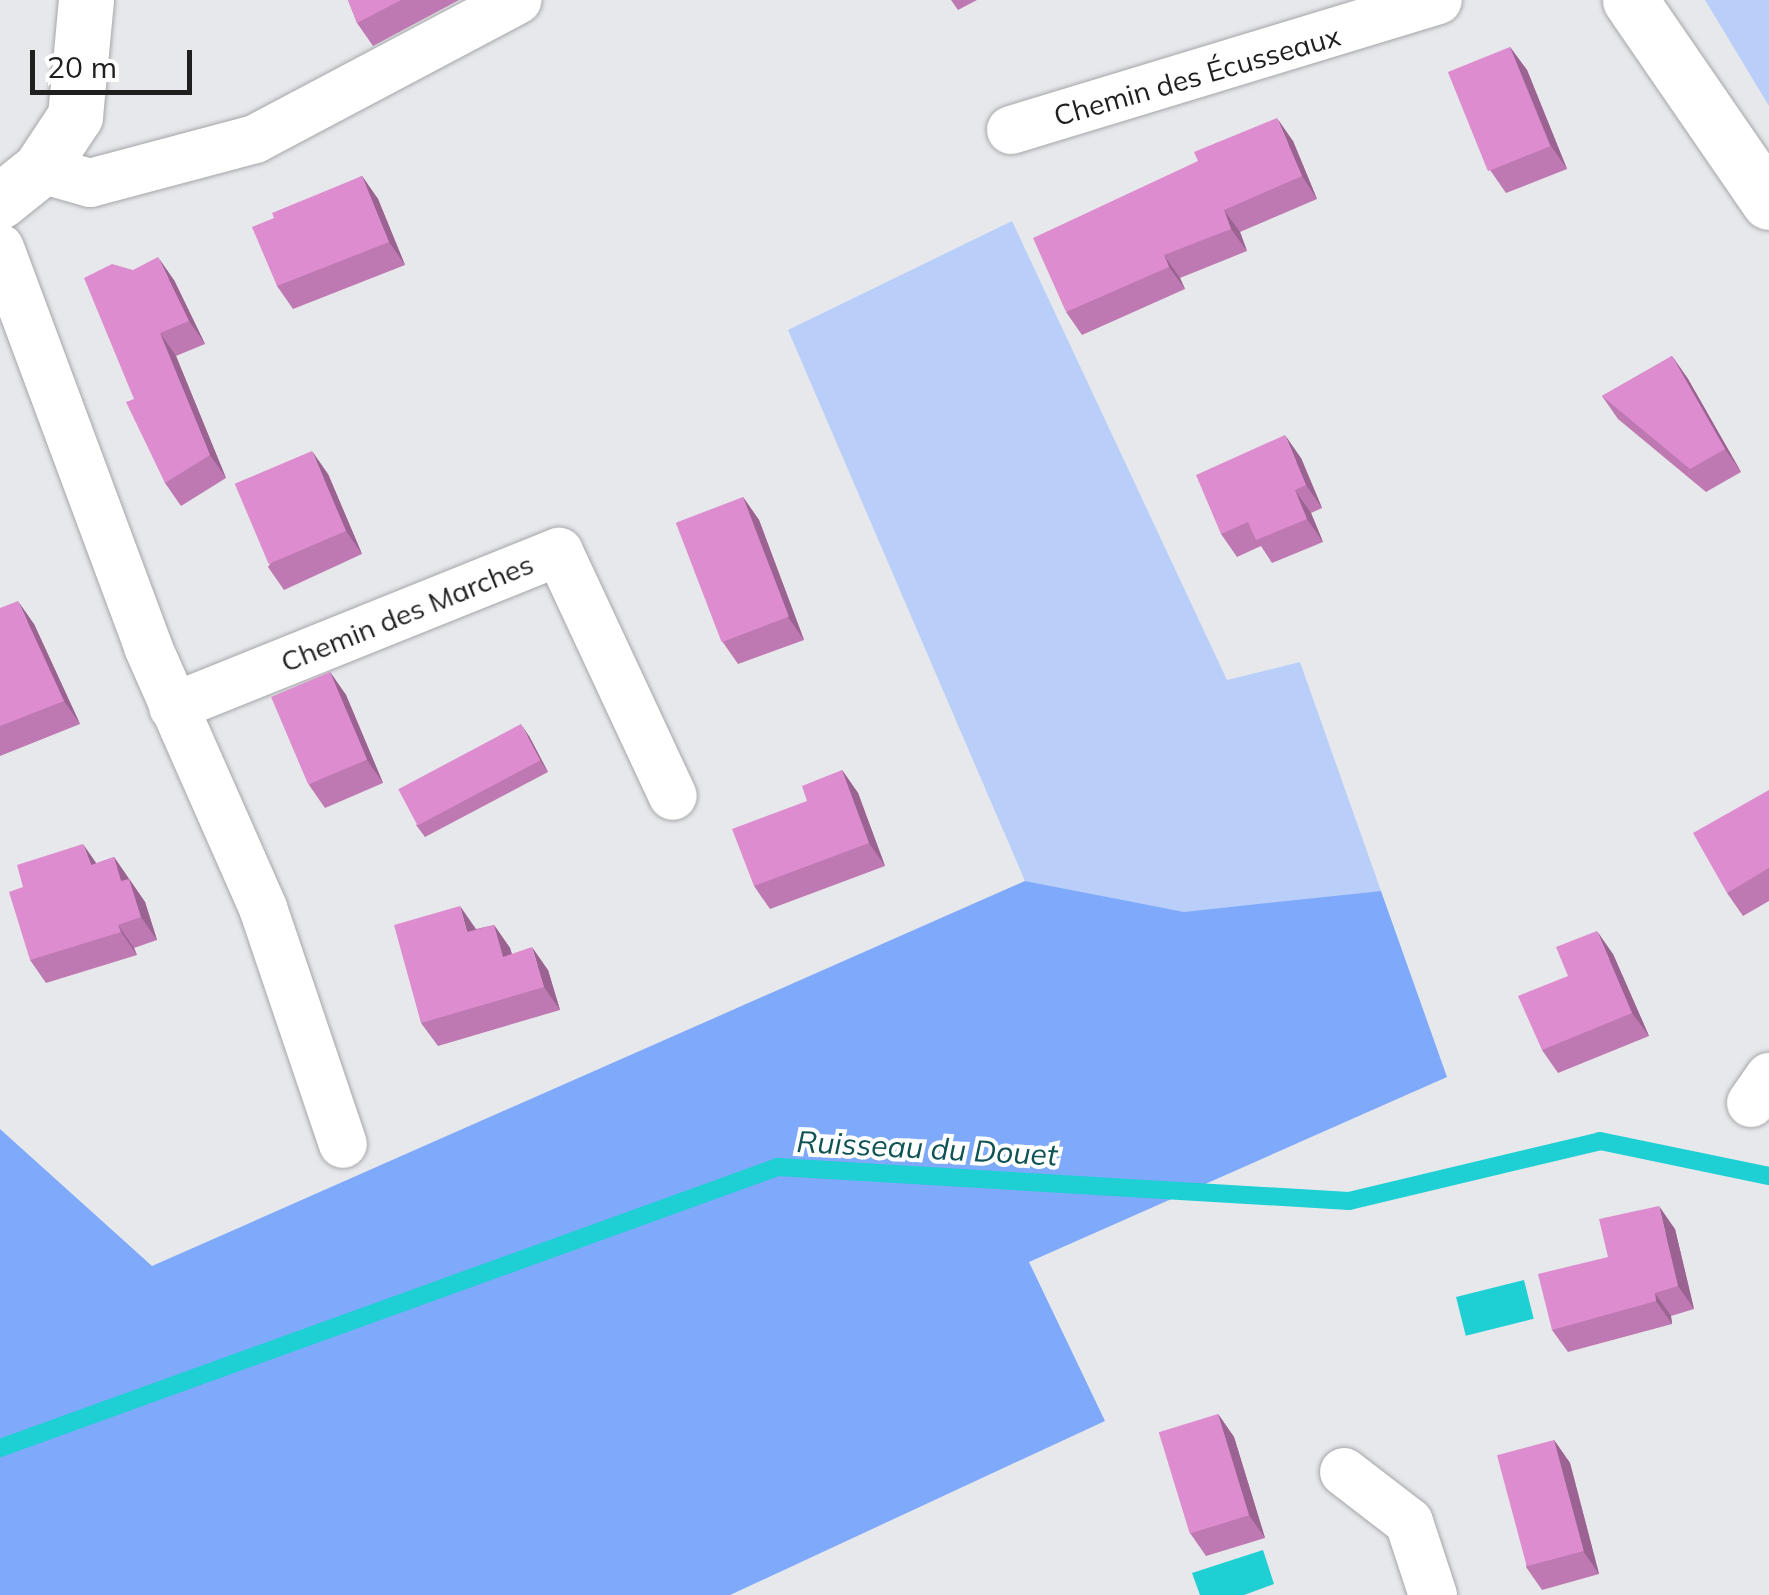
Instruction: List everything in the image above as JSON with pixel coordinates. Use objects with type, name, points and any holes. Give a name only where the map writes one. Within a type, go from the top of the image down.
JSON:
[{"type":"street","points":[[20,185],[75,116],[86,0]]},
{"type":"street","points":[[20,185],[90,183],[255,139],[518,0]]},
{"type":"street","name":"Chemin des Écusseaux","points":[[1011,130],[1438,0]]},
{"type":"street","points":[[1630,0],[1769,202]]},
{"type":"street","points":[[0,248],[173,707],[263,908],[343,1144]]},
{"type":"street","name":"Chemin des Marches","points":[[173,707],[559,552],[673,796]]},
{"type":"street","points":[[1344,1472],[1409,1522],[1433,1595]]},
{"type":"shaded area","points":[[1705,0],[1769,0],[1769,106]]},
{"type":"shaded area","points":[[1012,221],[1227,680],[1300,662],[1381,891],[1184,913],[1025,881],[788,330]]},
{"type":"shaded area","points":[[1025,881],[1184,912],[1381,891],[1447,1077],[1029,1262],[1105,1421],[730,1595],[0,1595],[0,1129],[152,1266]]},
{"type":"shaded area","points":[[1524,1280],[1534,1319],[1466,1336],[1456,1297]]},
{"type":"shaded area","points":[[1263,1550],[1274,1584],[1244,1595],[1200,1595],[1192,1573]]},
{"type":"building","points":[[348,0],[401,0],[357,23]]},
{"type":"building","points":[[1510,47],[1550,146],[1488,171],[1448,72]]},
{"type":"building","points":[[1277,118],[1302,176],[1224,210],[1231,229],[1164,255],[1169,267],[1066,312],[1033,238],[1198,161],[1194,152]]},
{"type":"building","points":[[362,176],[389,242],[277,286],[252,227],[274,218],[272,213]]},
{"type":"building","points":[[158,257],[189,321],[160,333],[210,455],[165,483],[126,402],[134,399],[84,278],[112,264],[133,270]]},
{"type":"building","points":[[1672,356],[1725,449],[1690,469],[1602,396]]},
{"type":"building","points":[[1285,435],[1306,485],[1295,490],[1307,519],[1256,540],[1248,522],[1221,534],[1196,475]]},
{"type":"building","points":[[312,451],[346,531],[269,564],[235,484]]},
{"type":"building","points":[[743,497],[789,616],[722,642],[676,523]]},
{"type":"building","points":[[18,601],[64,701],[0,726],[0,608]]},
{"type":"building","points":[[330,672],[367,759],[308,784],[271,697]]},
{"type":"building","points":[[521,724],[540,760],[418,825],[398,789]]},
{"type":"building","points":[[842,770],[869,843],[754,886],[732,829],[807,801],[802,786]]},
{"type":"building","points":[[1769,790],[1769,868],[1727,893],[1693,833]]},
{"type":"building","points":[[83,844],[91,865],[114,857],[121,881],[129,879],[141,917],[118,925],[121,932],[30,960],[9,892],[23,887],[17,865]]},
{"type":"building","points":[[460,906],[467,932],[494,925],[503,957],[532,947],[544,987],[421,1023],[394,925]]},
{"type":"building","points":[[1597,931],[1632,1013],[1542,1050],[1518,996],[1568,976],[1556,947]]},
{"type":"building","points":[[1659,1206],[1678,1286],[1655,1293],[1656,1301],[1552,1330],[1538,1274],[1608,1257],[1599,1219]]},
{"type":"building","points":[[1218,1414],[1249,1515],[1190,1533],[1159,1432]]},
{"type":"building","points":[[1554,1440],[1584,1551],[1527,1566],[1497,1455]]},
{"type":"waterway","name":"Ruisseau du Douet","points":[[0,1448],[778,1167],[1349,1201],[1600,1141],[1769,1176]]}]
